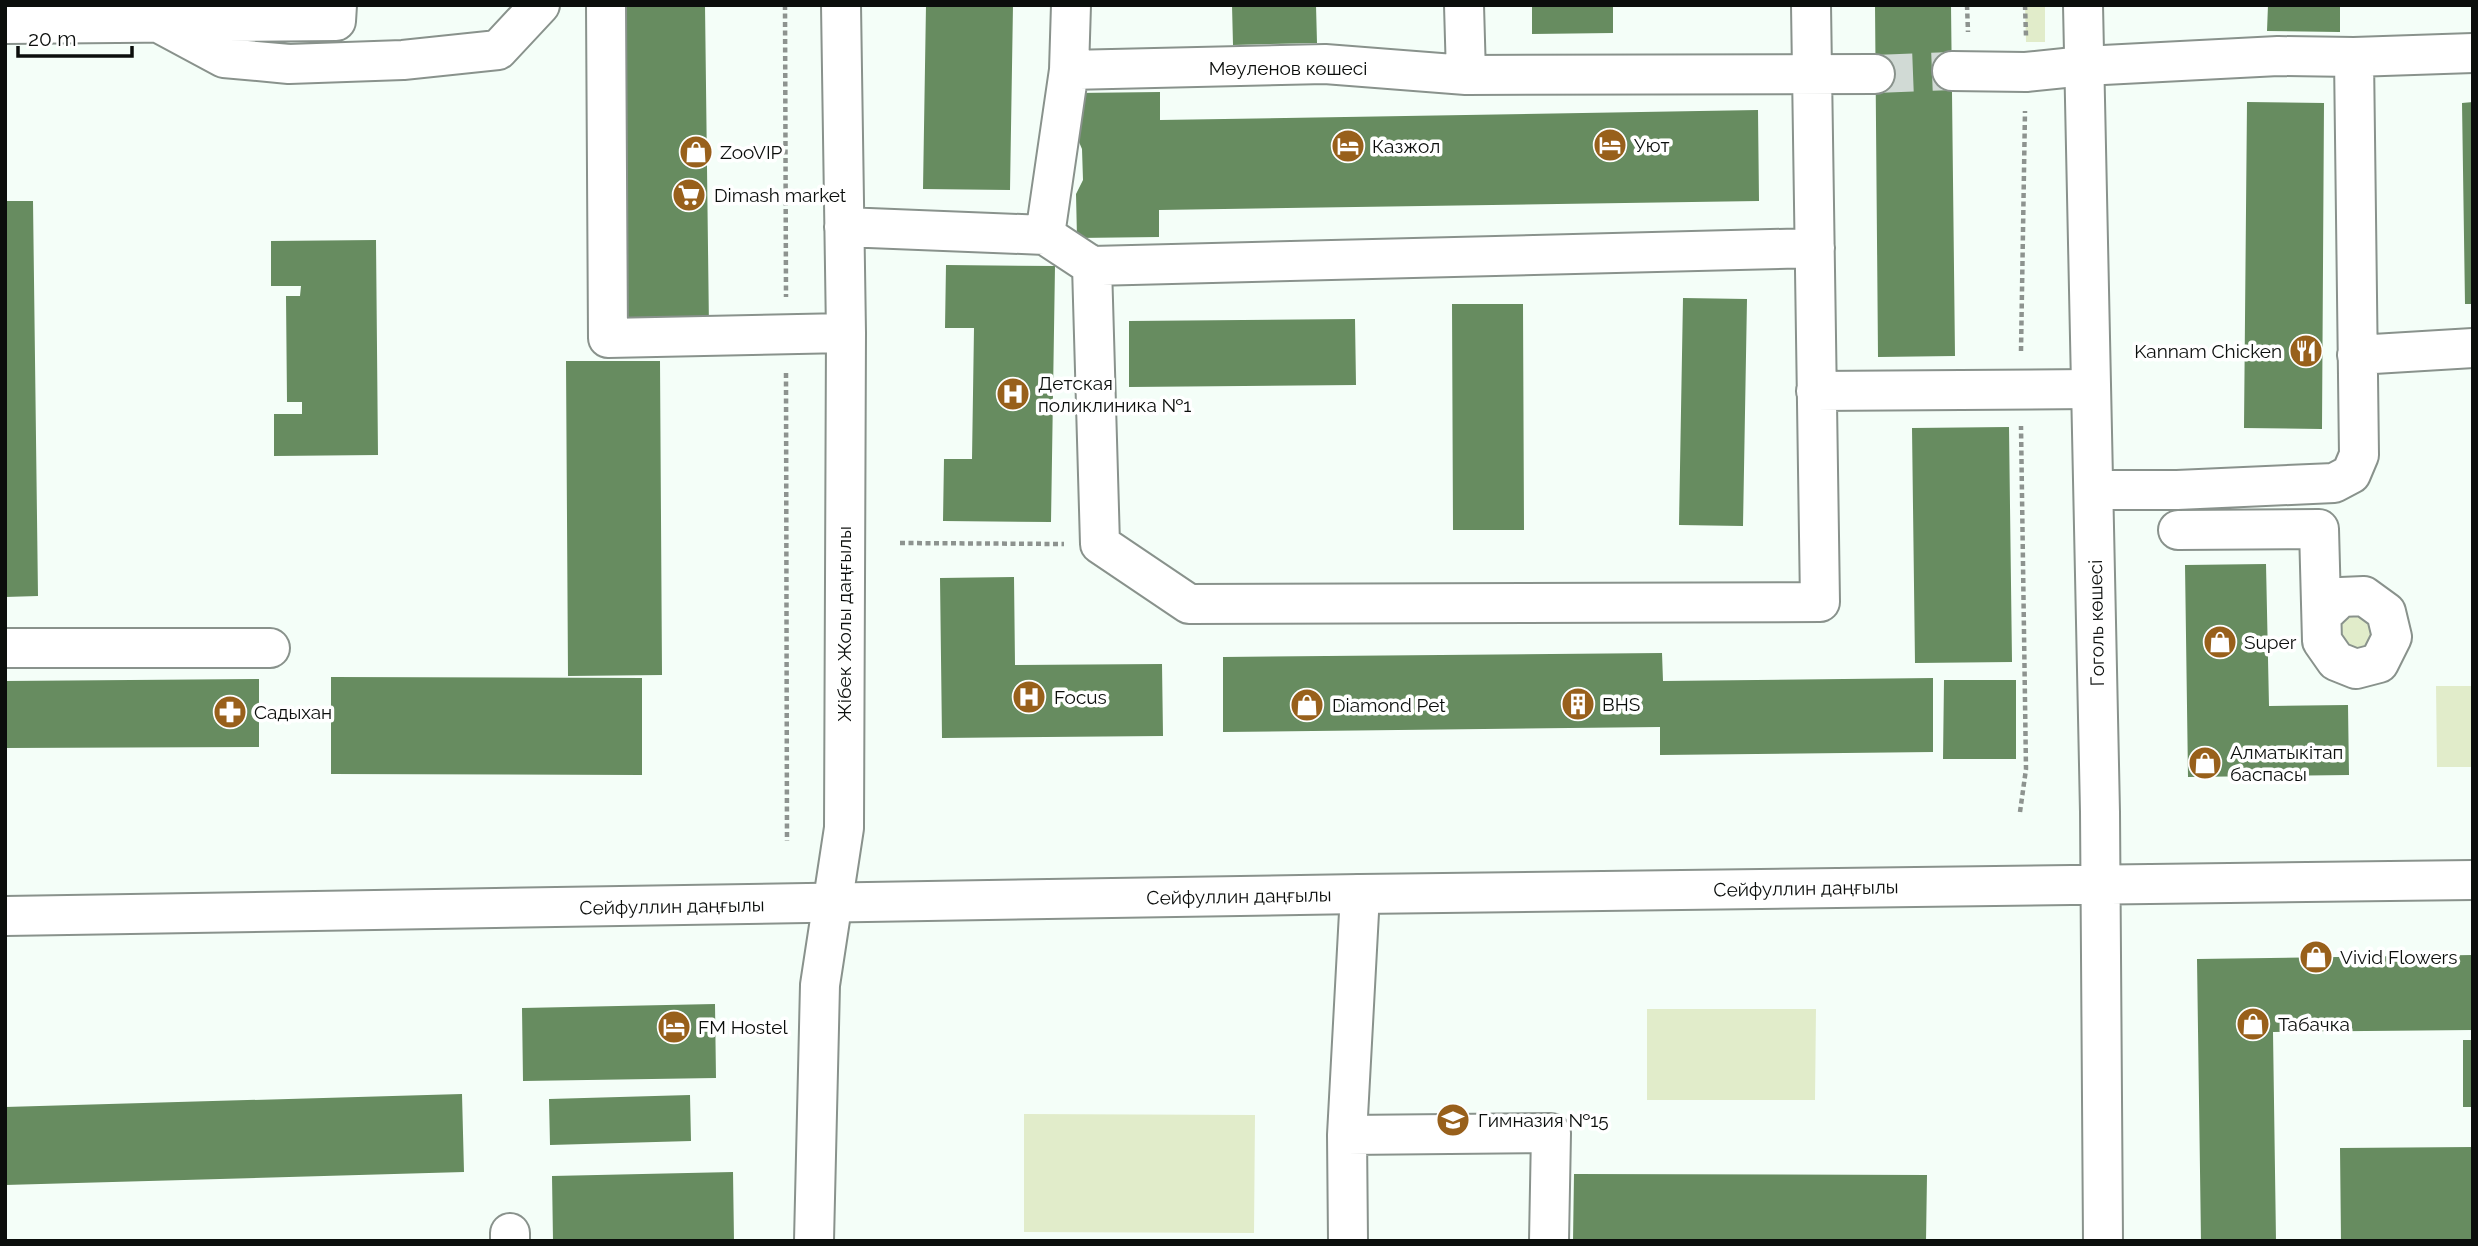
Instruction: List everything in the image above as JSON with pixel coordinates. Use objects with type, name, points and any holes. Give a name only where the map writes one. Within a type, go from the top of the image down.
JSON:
[{"type":"main road","points":[[5,24],[114,14],[157,22],[337,21],[337,5]]},
{"type":"main road","points":[[157,22],[224,58],[289,64],[403,60],[498,50],[540,5]]},
{"type":"main road","points":[[606,5],[608,338],[846,333]]},
{"type":"main road","name":"Жібек Жолы даңғылы","points":[[814,1241],[820,985],[844,828],[846,333],[841,5]]},
{"type":"main road","points":[[1045,235],[1069,70],[1071,5]]},
{"type":"main road","points":[[1464,5],[1466,75]]},
{"type":"main road","points":[[1092,265],[1100,544],[1189,604],[1820,602],[1811,5]]},
{"type":"main road","name":"Гоголь көшесі","points":[[2083,5],[2101,884],[2103,1241]]},
{"type":"main road","points":[[1952,71],[2026,72],[2084,66],[2278,56],[2354,57],[2473,53]]},
{"type":"main road","points":[[2094,490],[2177,490],[2334,483],[2351,474],[2359,455],[2354,57]]},
{"type":"main road","name":"Мәуленов көшесі","points":[[1069,70],[1325,64],[1466,75],[1875,74]]},
{"type":"main road","points":[[844,227],[1045,235],[1092,265],[1815,248]]},
{"type":"main road","points":[[2357,355],[2473,348]]},
{"type":"main road","points":[[1816,391],[2091,389]]},
{"type":"main road","points":[[2178,530],[2319,529],[2322,615]]},
{"type":"main road","points":[[5,648],[270,648]]},
{"type":"main road","name":"Сейфуллин даңғылы","points":[[5,916],[1360,894],[2473,880]]},
{"type":"main road","points":[[1348,1241],[1347,1135],[1360,894]]},
{"type":"main road","points":[[1347,1135],[1551,1133],[1549,1241]]},
{"type":"path","points":[[785,5],[787,841]]},
{"type":"path","points":[[900,543],[1100,544]]},
{"type":"green space","points":[[2025,5],[2045,5],[2045,42],[2026,42]]},
{"type":"green space","points":[[2358,614],[2374,627],[2372,647],[2349,655],[2331,623],[2338,615]]},
{"type":"green space","points":[[2436,686],[2473,686],[2473,767],[2437,767]]},
{"type":"green space","points":[[1647,1009],[1816,1009],[1815,1100],[1647,1100]]},
{"type":"green space","points":[[1024,1114],[1255,1115],[1254,1233],[1024,1232]]},
{"type":"building","points":[[623,5],[705,5],[709,328],[628,330]]},
{"type":"building","points":[[926,5],[1013,5],[1010,190],[923,189]]},
{"type":"building","points":[[1232,5],[1316,5],[1317,43],[1233,45]]},
{"type":"building","points":[[1532,5],[1613,5],[1613,33],[1532,34]]},
{"type":"building","points":[[1875,5],[1951,5],[1955,356],[1878,357]]},
{"type":"building","points":[[2268,5],[2340,5],[2340,32],[2267,31]]},
{"type":"building","points":[[1160,92],[1160,120],[1758,110],[1759,201],[1159,210],[1159,237],[1077,238],[1076,194],[1083,180],[1082,149],[1076,135],[1076,93]]},
{"type":"building","points":[[2247,102],[2324,103],[2322,429],[2244,428]]},
{"type":"building","points":[[2473,102],[2473,304],[2465,304],[2462,103]]},
{"type":"building","points":[[5,201],[33,201],[38,596],[5,597]]},
{"type":"building","points":[[376,240],[378,455],[274,456],[274,414],[302,414],[302,402],[287,402],[286,296],[300,296],[301,286],[271,286],[271,241]]},
{"type":"building","name":"Детская поликлиника №1","points":[[946,265],[1055,266],[1051,522],[943,521],[944,459],[972,459],[974,328],[945,328]]},
{"type":"building","points":[[1683,298],[1747,299],[1743,526],[1679,525]]},
{"type":"building","points":[[1452,304],[1523,304],[1524,530],[1453,530]]},
{"type":"building","points":[[1355,319],[1356,385],[1129,387],[1129,321]]},
{"type":"building","points":[[566,361],[660,361],[662,675],[568,676]]},
{"type":"building","points":[[2009,427],[2012,662],[1915,663],[1912,428]]},
{"type":"building","points":[[2266,564],[2269,706],[2348,705],[2349,775],[2188,777],[2185,565]]},
{"type":"building","points":[[1014,577],[1015,665],[1162,664],[1163,736],[942,738],[940,578]]},
{"type":"building","name":"BHS","points":[[1662,653],[1663,681],[1933,678],[1933,752],[1660,755],[1660,727],[1223,732],[1223,657]]},
{"type":"building","points":[[331,677],[642,678],[642,775],[331,774]]},
{"type":"building","points":[[259,679],[259,747],[5,748],[5,681]]},
{"type":"building","points":[[1944,680],[2016,680],[2016,759],[1943,759]]},
{"type":"building","points":[[2473,955],[2473,1030],[2273,1032],[2276,1241],[2201,1241],[2197,959]]},
{"type":"building","points":[[715,1004],[716,1078],[523,1081],[522,1008]]},
{"type":"building","points":[[2463,1040],[2473,1040],[2473,1107],[2463,1107]]},
{"type":"building","points":[[462,1094],[464,1172],[5,1185],[5,1107]]},
{"type":"building","points":[[690,1095],[691,1141],[550,1145],[549,1099]]},
{"type":"building","points":[[2473,1147],[2473,1241],[2341,1241],[2340,1148]]},
{"type":"building","points":[[733,1172],[734,1241],[553,1241],[552,1176]]},
{"type":"building","points":[[1574,1174],[1927,1175],[1926,1241],[1573,1241]]},
{"type":"tunnel","points":[[1875,74],[1952,71]]},
{"type":"place","name":"Уют","points":[[1610,145]]},
{"type":"place","name":"Казжол","points":[[1348,146]]},
{"type":"place","name":"ZooVIP","points":[[696,152]]},
{"type":"place","name":"Dimash market","points":[[689,195]]},
{"type":"place","name":"Kannam Chicken","points":[[2306,351]]},
{"type":"place","name":"Детская поликлиника №1","points":[[1013,394]]},
{"type":"place","name":"Super","points":[[2220,642]]},
{"type":"place","name":"Focus","points":[[1029,697]]},
{"type":"place","name":"BHS","points":[[1578,704]]},
{"type":"place","name":"Diamond Pet","points":[[1307,705]]},
{"type":"place","name":"Садыхан","points":[[230,712]]},
{"type":"place","name":"Алматыкітап баспасы","points":[[2205,763]]},
{"type":"place","name":"Vivid Flowers","points":[[2316,957]]},
{"type":"place","name":"Табачка","points":[[2253,1024]]},
{"type":"place","name":"FM Hostel","points":[[674,1027]]},
{"type":"place","name":"Гимназия №15","points":[[1453,1120]]}]
